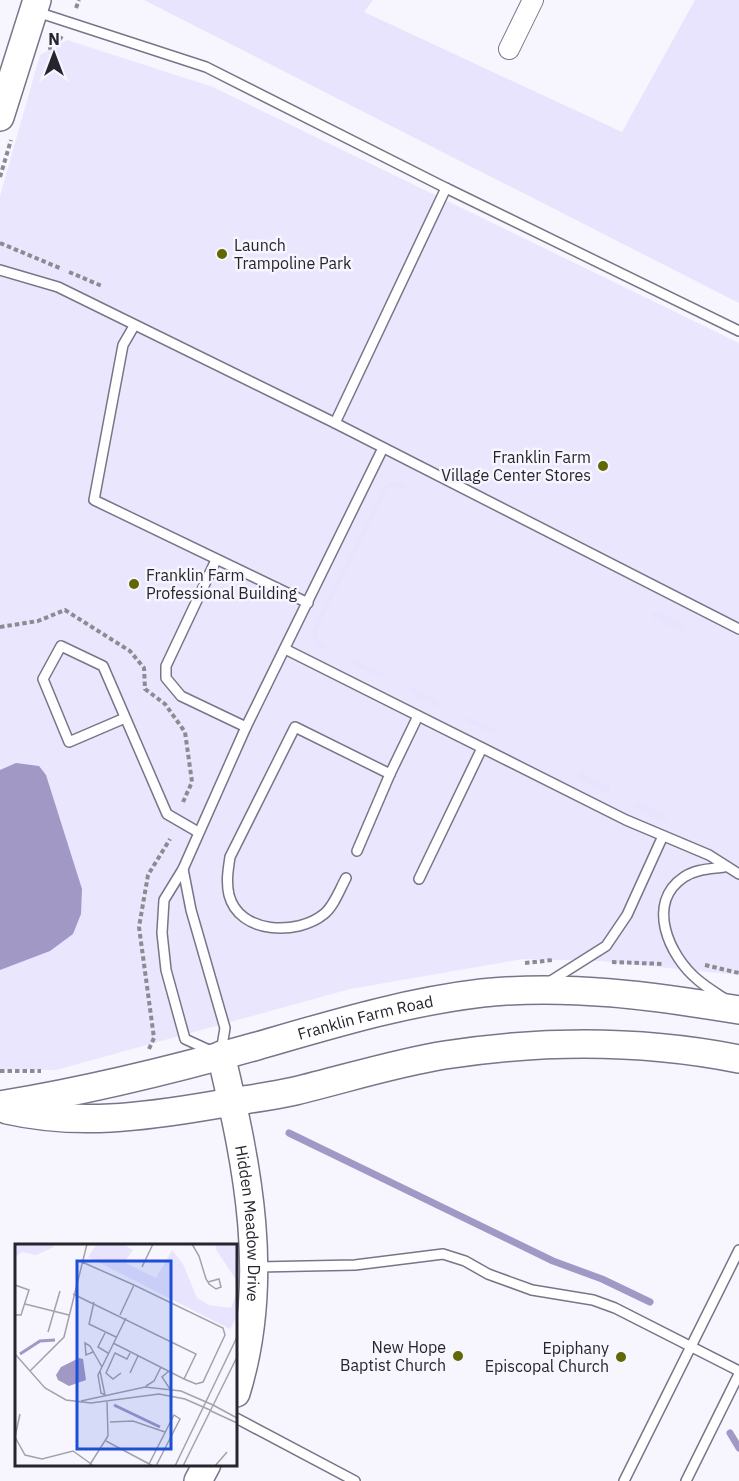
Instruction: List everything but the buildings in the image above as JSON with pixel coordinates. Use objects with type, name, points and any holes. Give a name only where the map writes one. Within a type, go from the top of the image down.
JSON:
[{"type":"main road","points":[[0,117],[36,6]]},
{"type":"main road","name":"Franklin Farm Road","points":[[0,1107],[81,1091],[406,1006],[481,994],[536,989],[605,992],[739,1010]]},
{"type":"main road","name":"Franklin Farm Road","points":[[0,1107],[33,1116],[73,1120],[163,1114],[291,1092],[443,1056],[512,1046],[643,1045],[739,1059]]},
{"type":"main road","name":"Hidden Meadow Drive","points":[[221,1056],[250,1198],[255,1267],[251,1327],[237,1389]]},
{"type":"main road","points":[[198,1481],[206,1466]]},
{"type":"street","points":[[509,48],[533,0]]},
{"type":"lane","points":[[36,6],[206,67],[446,188],[739,331]]},
{"type":"lane","points":[[335,423],[446,188]]},
{"type":"lane","points":[[0,270],[58,287],[335,423],[739,628]]},
{"type":"lane","points":[[134,326],[123,345],[94,500],[308,603]]},
{"type":"lane","points":[[183,869],[191,910],[225,1028],[221,1056],[185,1039],[166,970],[162,933],[164,900],[183,869],[246,727],[383,448]]},
{"type":"lane","points":[[216,560],[166,666],[166,678],[181,696],[246,727]]},
{"type":"lane","points":[[125,718],[69,741],[43,679],[61,646],[103,666],[167,814],[198,832]]},
{"type":"lane","points":[[285,649],[662,837],[709,855],[724,867],[739,874]]},
{"type":"lane","points":[[357,851],[418,716]]},
{"type":"lane","points":[[346,878],[327,912],[314,922],[285,929],[260,925],[247,919],[236,909],[229,896],[227,877],[230,857],[295,727],[390,774]]},
{"type":"lane","points":[[419,879],[482,748]]},
{"type":"lane","points":[[536,989],[586,961],[606,946],[627,915],[662,837]]},
{"type":"lane","points":[[724,867],[695,871],[683,878],[671,890],[663,910],[665,932],[677,956],[697,980],[739,1010]]},
{"type":"lane","points":[[624,1481],[739,1250]]},
{"type":"lane","points":[[255,1267],[355,1264],[443,1254],[532,1290],[593,1300],[691,1346],[739,1373],[686,1481]]},
{"type":"lane","points":[[237,1419],[355,1481]]},
{"type":"path","points":[[0,243],[102,286]]},
{"type":"path","points":[[0,627],[38,621],[65,610],[130,651],[144,668],[145,689],[165,704],[185,732],[192,782],[183,802]]},
{"type":"shaded area","points":[[144,0],[373,0],[364,12],[622,132],[695,0],[739,0],[739,303]]},
{"type":"shaded area","points":[[67,40],[213,87],[739,343],[739,975],[599,961],[523,959],[350,989],[56,1070],[0,1069],[0,196],[40,55]]},
{"type":"shaded area","points":[[392,482],[404,484],[407,490],[388,487],[316,631],[317,639],[328,648],[319,649],[312,635],[314,625],[384,488]]},
{"type":"shaded area","points":[[655,611],[681,623],[684,630],[679,631],[654,619],[652,613]]},
{"type":"shaded area","points":[[353,659],[384,673],[384,677],[381,678],[352,664]]},
{"type":"shaded area","points":[[409,688],[440,701],[441,705],[439,707],[410,693]]},
{"type":"shaded area","points":[[467,716],[494,728],[498,733],[495,735],[466,721]]},
{"type":"shaded area","points":[[16,763],[39,766],[46,775],[82,889],[81,914],[73,934],[50,951],[0,970],[0,770]]},
{"type":"shaded area","points":[[581,772],[608,785],[611,791],[607,793],[580,779],[578,775]]},
{"type":"shaded area","points":[[640,802],[665,814],[667,820],[662,822],[636,808],[635,803]]},
{"type":"waterway","points":[[289,1133],[553,1261],[602,1279],[650,1302]]},
{"type":"waterway","points":[[730,1433],[739,1448]]},
{"type":"place","name":"Launch Trampoline Park","points":[[222,254]]},
{"type":"place","name":"Franklin Farm Village Center Stores","points":[[603,466]]},
{"type":"place","name":"Franklin Farm Professional Building","points":[[134,584]]},
{"type":"place","name":"New Hope Baptist Church","points":[[458,1356]]},
{"type":"place","name":"Epiphany Episcopal Church","points":[[621,1357]]}]
